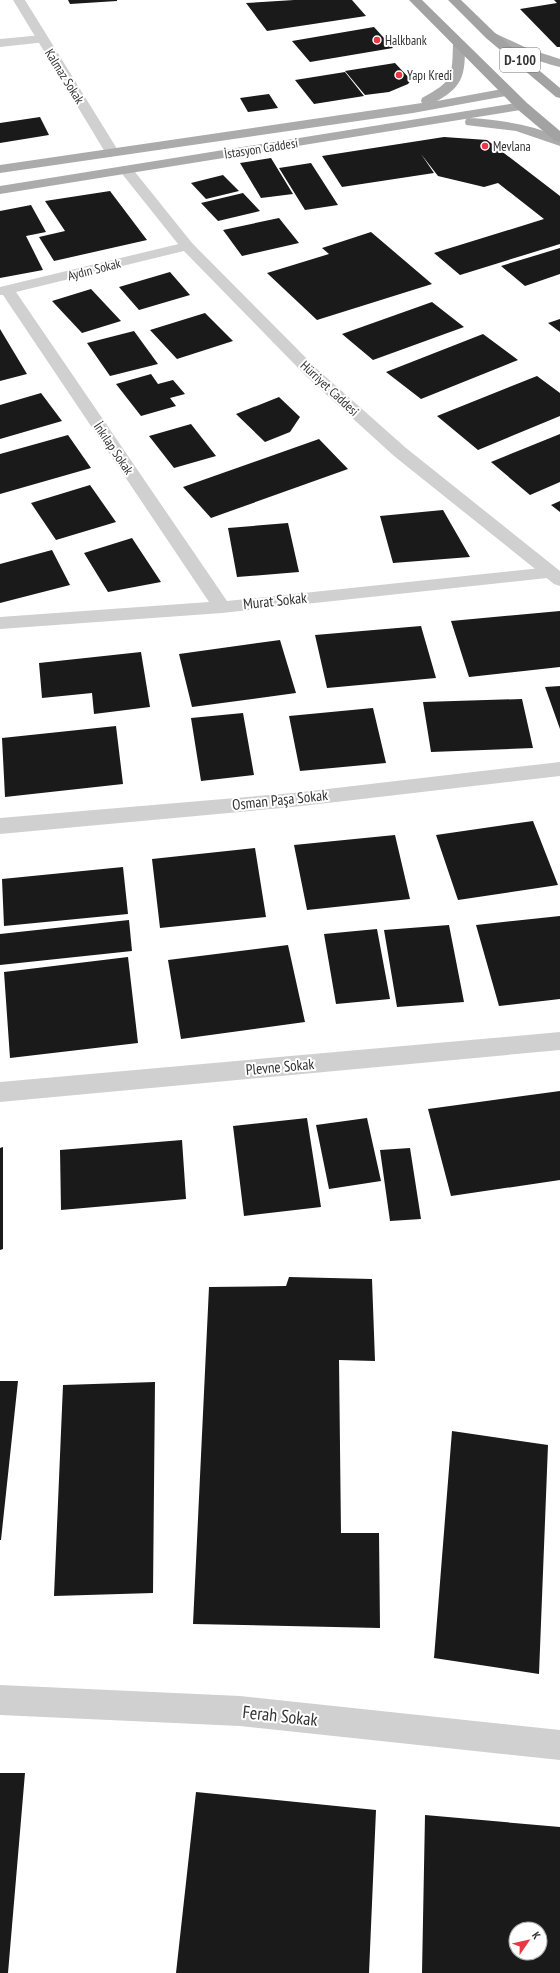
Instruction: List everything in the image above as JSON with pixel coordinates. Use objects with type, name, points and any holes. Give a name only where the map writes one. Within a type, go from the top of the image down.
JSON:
[{"type":"highway","name":"D-100","points":[[415,0],[522,106],[560,138]]},
{"type":"highway","name":"D-100","points":[[454,0],[490,35],[557,93]]},
{"type":"highway","points":[[536,88],[557,93]]},
{"type":"highway","points":[[508,92],[522,90]]},
{"type":"highway","points":[[522,106],[537,103]]},
{"type":"main road","points":[[490,35],[514,48],[539,58],[560,63]]},
{"type":"main road","points":[[413,108],[452,86],[458,74],[459,44]]},
{"type":"main road","name":"İstasyon Caddesi","points":[[0,169],[413,108],[508,92]]},
{"type":"main road","name":"İstasyon Caddesi","points":[[0,190],[522,106]]},
{"type":"main road","points":[[431,121],[490,123],[541,134],[560,142]]},
{"type":"main road","points":[[112,152],[126,170]]},
{"type":"street","name":"Kalmaz Sokak","points":[[19,0],[112,152]]},
{"type":"street","points":[[0,43],[42,39]]},
{"type":"street","name":"Hürriyet Caddesi","points":[[126,170],[187,246],[312,373],[400,452],[555,577]]},
{"type":"street","name":"Aydın Sokak","points":[[3,290],[187,246]]},
{"type":"street","name":"İnkılap Sokak","points":[[3,290],[222,607]]},
{"type":"street","name":"Murat Sokak","points":[[0,623],[222,607],[555,577]]},
{"type":"street","name":"Osman Paşa Sokak","points":[[0,826],[293,800],[560,769]]},
{"type":"street","name":"Plevne Sokak","points":[[0,1092],[560,1041]]},
{"type":"street","name":"Ferah Sokak","points":[[0,1700],[240,1711],[560,1745]]},
{"type":"building","points":[[68,0],[117,0],[117,1],[70,4]]},
{"type":"building","points":[[294,0],[352,0],[366,16],[267,31],[246,3]]},
{"type":"building","points":[[554,0],[560,0],[560,47],[557,47],[520,9],[557,3]]},
{"type":"building","points":[[374,27],[393,48],[310,62],[292,41]]},
{"type":"building","points":[[395,63],[411,80],[408,84],[389,92],[365,95],[345,71]]},
{"type":"building","points":[[345,72],[364,96],[314,104],[295,80]]},
{"type":"building","points":[[269,94],[278,108],[248,112],[240,98]]},
{"type":"building","points":[[40,117],[49,135],[0,143],[0,123]]},
{"type":"building","points":[[444,137],[487,140],[560,196],[560,244],[460,275],[434,253],[544,219],[498,183],[484,187],[438,176],[421,154],[434,173],[342,187],[322,156]]},
{"type":"building","points":[[271,158],[293,194],[261,198],[240,163]]},
{"type":"building","points":[[311,163],[338,205],[305,210],[279,168]]},
{"type":"building","points":[[223,175],[239,191],[206,199],[191,183]]},
{"type":"building","points":[[110,191],[147,240],[54,261],[39,237],[65,231],[45,201]]},
{"type":"building","points":[[243,193],[260,211],[218,221],[201,203]]},
{"type":"building","points":[[31,205],[46,232],[26,236],[43,270],[0,278],[0,211]]},
{"type":"building","points":[[279,218],[299,243],[242,256],[223,230]]},
{"type":"building","points":[[371,232],[432,284],[317,320],[267,273],[329,254],[322,248]]},
{"type":"building","points":[[560,248],[560,274],[525,286],[501,266]]},
{"type":"building","points":[[170,272],[190,295],[139,310],[119,287]]},
{"type":"building","points":[[91,289],[121,321],[82,333],[52,301]]},
{"type":"building","points":[[432,302],[464,327],[373,360],[342,334]]},
{"type":"building","points":[[205,313],[233,341],[177,359],[150,330]]},
{"type":"building","points":[[560,319],[560,332],[548,323]]},
{"type":"building","points":[[0,329],[27,374],[0,381]]},
{"type":"building","points":[[134,331],[158,364],[110,376],[87,343]]},
{"type":"building","points":[[483,334],[518,360],[421,399],[386,372]]},
{"type":"building","points":[[151,374],[158,384],[173,380],[185,394],[170,398],[176,406],[141,416],[116,384]]},
{"type":"building","points":[[537,376],[560,393],[560,416],[478,450],[437,416]]},
{"type":"building","points":[[41,393],[62,421],[0,439],[0,405]]},
{"type":"building","points":[[279,397],[300,417],[290,432],[265,442],[236,414]]},
{"type":"building","points":[[191,424],[216,456],[174,468],[149,436]]},
{"type":"building","points":[[560,434],[560,482],[530,495],[491,462]]},
{"type":"building","points":[[68,435],[91,468],[0,494],[0,454]]},
{"type":"building","points":[[319,439],[348,469],[211,518],[183,487]]},
{"type":"building","points":[[90,485],[116,522],[56,540],[31,503]]},
{"type":"building","points":[[560,501],[560,512],[551,505]]},
{"type":"building","points":[[443,510],[470,557],[393,563],[380,516]]},
{"type":"building","points":[[288,523],[299,572],[237,577],[228,528]]},
{"type":"building","points":[[132,538],[161,582],[108,592],[84,553]]},
{"type":"building","points":[[52,550],[70,585],[0,603],[0,564]]},
{"type":"building","points":[[560,611],[560,667],[469,677],[451,621]]},
{"type":"building","points":[[421,626],[436,678],[327,688],[315,635]]},
{"type":"building","points":[[280,640],[296,693],[192,707],[179,654]]},
{"type":"building","points":[[141,652],[150,707],[94,714],[92,693],[42,698],[39,663]]},
{"type":"building","points":[[560,686],[560,729],[545,687]]},
{"type":"building","points":[[522,699],[533,748],[431,752],[423,702]]},
{"type":"building","points":[[373,708],[386,763],[300,771],[289,716]]},
{"type":"building","points":[[243,713],[254,775],[201,781],[191,718]]},
{"type":"building","points":[[116,726],[123,784],[5,797],[2,738]]},
{"type":"building","points":[[533,821],[558,885],[458,900],[436,835]]},
{"type":"building","points":[[395,835],[410,899],[307,910],[294,845]]},
{"type":"building","points":[[255,848],[266,917],[160,928],[152,859]]},
{"type":"building","points":[[123,867],[128,914],[4,926],[2,879]]},
{"type":"building","points":[[560,916],[560,999],[499,1006],[476,925]]},
{"type":"building","points":[[129,920],[132,951],[0,965],[0,934]]},
{"type":"building","points":[[449,925],[464,1002],[397,1007],[384,930]]},
{"type":"building","points":[[377,929],[390,999],[336,1004],[324,934]]},
{"type":"building","points":[[288,945],[305,1022],[181,1039],[168,960]]},
{"type":"building","points":[[128,957],[138,1043],[10,1058],[4,972]]},
{"type":"building","points":[[560,1091],[560,1180],[451,1196],[428,1109]]},
{"type":"building","points":[[307,1118],[321,1207],[244,1216],[233,1126]]},
{"type":"building","points":[[367,1118],[381,1181],[329,1189],[316,1125]]},
{"type":"building","points":[[182,1140],[186,1199],[61,1210],[60,1150]]},
{"type":"building","points":[[3,1147],[3,1249],[0,1250],[0,1148]]},
{"type":"building","points":[[410,1148],[421,1219],[390,1221],[380,1150]]},
{"type":"building","points":[[289,1277],[372,1279],[375,1361],[339,1360],[341,1533],[379,1533],[380,1628],[193,1624],[209,1287],[286,1286]]},
{"type":"building","points":[[0,1381],[18,1381],[1,1540],[0,1540]]},
{"type":"building","points":[[155,1382],[153,1593],[54,1596],[63,1385]]},
{"type":"building","points":[[452,1431],[548,1445],[539,1674],[434,1658]]},
{"type":"building","points":[[0,1773],[25,1773],[8,1973],[0,1973]]},
{"type":"building","points":[[196,1792],[376,1810],[369,1973],[176,1973]]},
{"type":"building","points":[[425,1815],[560,1827],[560,1973],[422,1973]]},
{"type":"place","name":"Halkbank","points":[[377,40]]},
{"type":"place","name":"Yapı Kredi","points":[[399,75]]},
{"type":"place","name":"Mevlana","points":[[485,146]]}]
